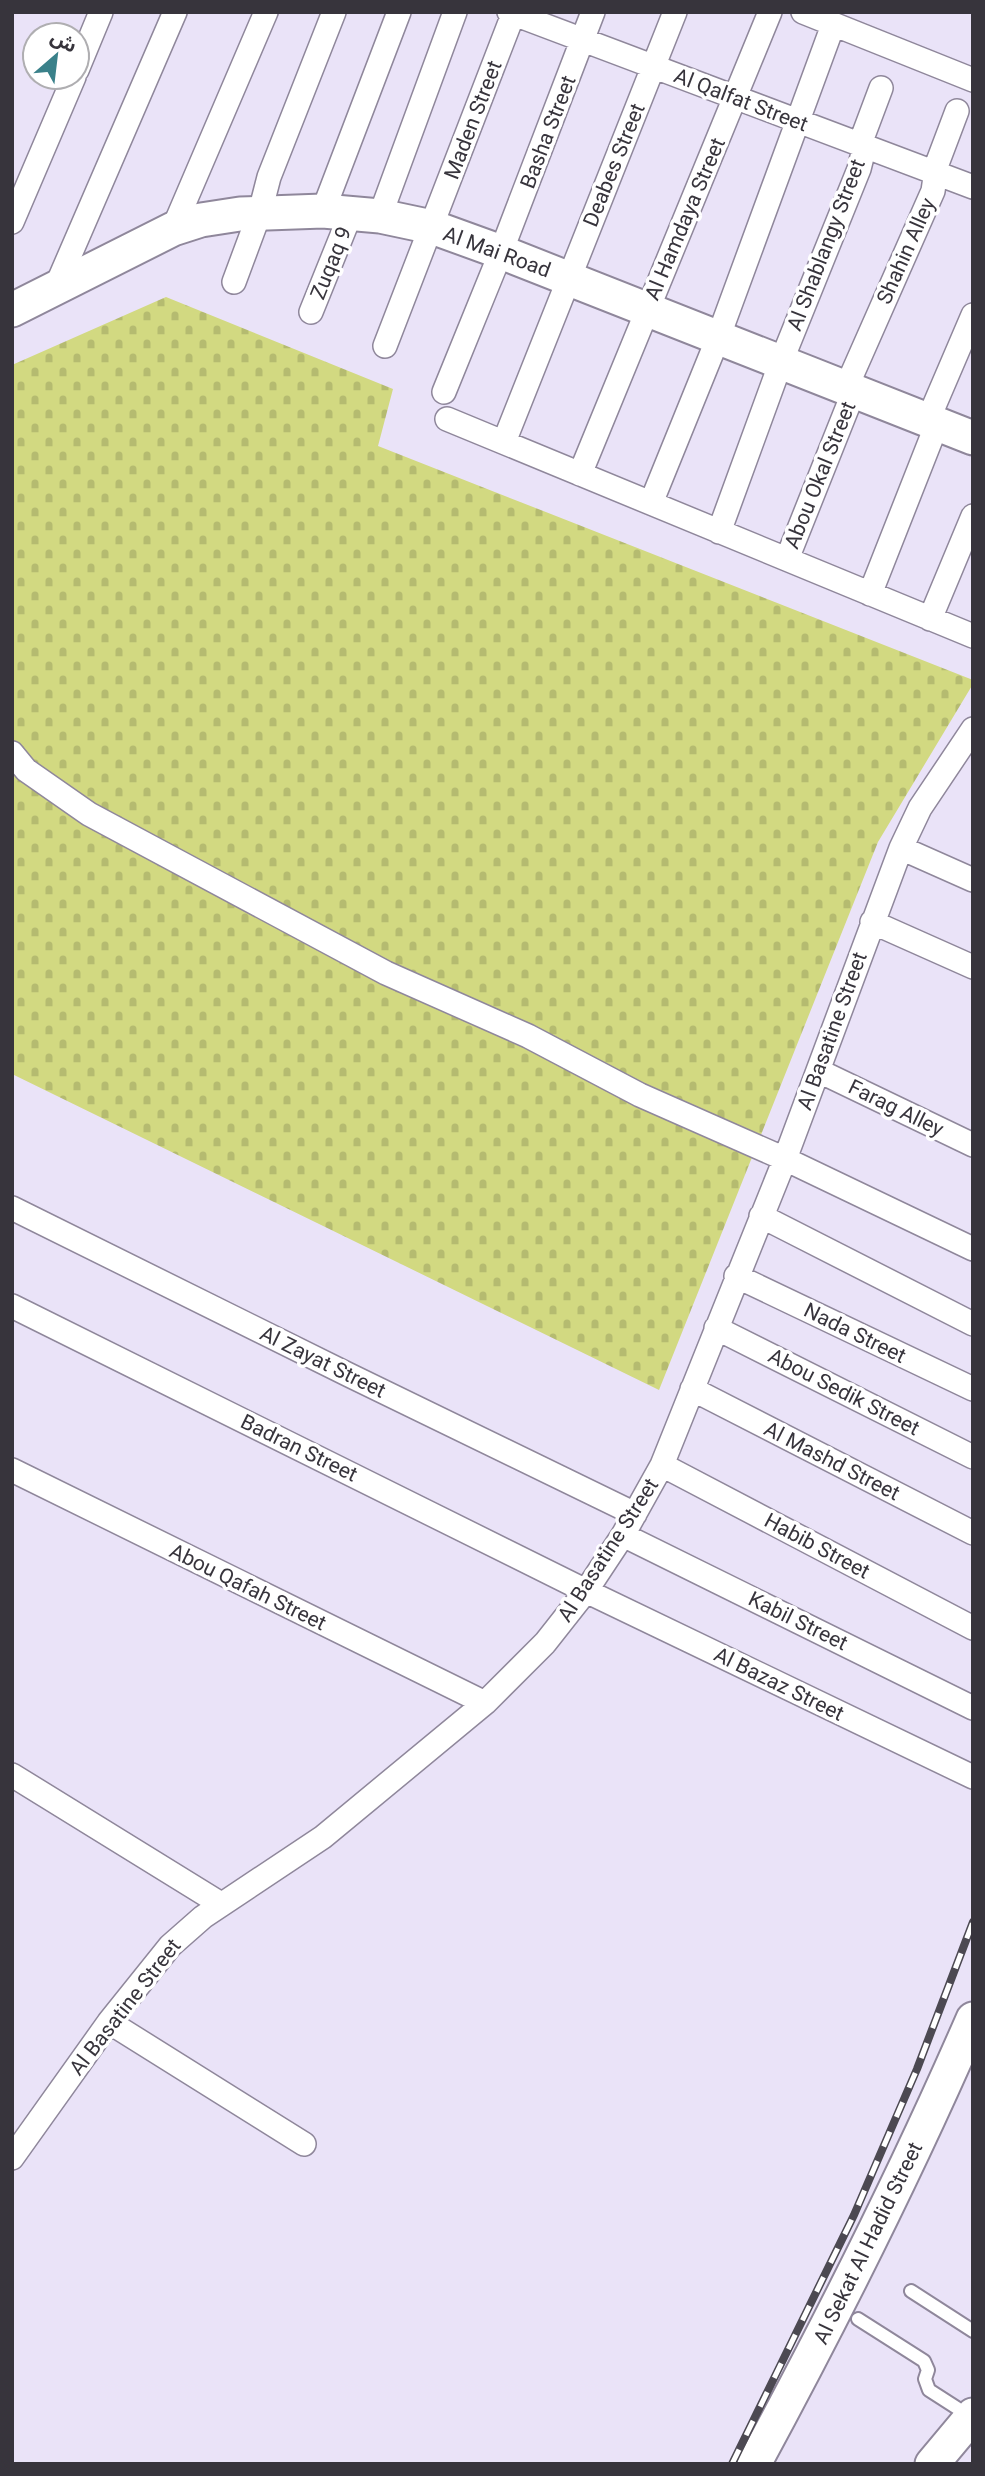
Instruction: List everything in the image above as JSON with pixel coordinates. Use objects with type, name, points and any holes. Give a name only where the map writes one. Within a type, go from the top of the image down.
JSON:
[{"type":"street","points":[[91,38],[102,12]]},
{"type":"street","points":[[56,287],[175,12]]},
{"type":"street","points":[[173,229],[266,12]]},
{"type":"street","points":[[234,282],[260,212],[269,177],[334,12]]},
{"type":"street","points":[[351,213],[399,12]]},
{"type":"street","points":[[351,213],[455,12]]},
{"type":"street","name":"Basha Street","points":[[444,391],[501,252],[593,12]]},
{"type":"street","name":"Deabes Street","points":[[504,442],[675,12]]},
{"type":"street","name":"Al Hamdaya Street","points":[[580,474],[770,12]]},
{"type":"street","points":[[803,12],[973,80]]},
{"type":"street","name":"Al Qalfat Street","points":[[512,13],[973,187]]},
{"type":"street","name":"Maden Street","points":[[385,346],[512,13]]},
{"type":"street","points":[[651,503],[718,338],[833,25]]},
{"type":"street","name":"Al Shablangy Street","points":[[719,532],[781,362],[859,169],[863,136],[881,89]]},
{"type":"street","points":[[12,222],[18,192],[67,91]]},
{"type":"street","name":"Shahin Alley","points":[[850,390],[933,191],[941,153],[957,111]]},
{"type":"street","name":"Al Mai Road","points":[[12,310],[173,229],[220,216],[260,212],[351,213],[432,228],[501,252],[973,438]]},
{"type":"street","name":"Zuqaq 9","points":[[311,312],[351,213]]},
{"type":"street","points":[[870,594],[973,316]]},
{"type":"street","name":"Abou Okal Street","points":[[786,559],[850,390]]},
{"type":"street","points":[[447,419],[973,636]]},
{"type":"street","points":[[930,619],[973,516]]},
{"type":"street","name":"Al Basatine Street","points":[[12,2158],[109,2022],[170,1946],[220,1904],[323,1837],[485,1703],[545,1643],[586,1591],[623,1535],[662,1465],[785,1159],[901,848],[920,808],[973,729]]},
{"type":"street","points":[[12,753],[26,770],[89,814],[374,967],[528,1036],[640,1095],[785,1159],[973,1249]]},
{"type":"street","points":[[901,848],[973,880]]},
{"type":"street","points":[[872,922],[973,967]]},
{"type":"street","name":"Farag Alley","points":[[819,1071],[973,1145]]},
{"type":"street","name":"Al Zayat Street","points":[[12,1208],[635,1514]]},
{"type":"street","points":[[761,1216],[973,1324]]},
{"type":"street","name":"Nada Street","points":[[736,1276],[973,1389]]},
{"type":"street","name":"Badran Street","points":[[12,1306],[586,1591]]},
{"type":"street","name":"Abou Sedik Street","points":[[716,1328],[973,1457]]},
{"type":"street","name":"Al Mashd Street","points":[[692,1390],[973,1533]]},
{"type":"street","name":"Habib Street","points":[[662,1465],[973,1628]]},
{"type":"street","name":"Abou Qafah Street","points":[[12,1470],[485,1703]]},
{"type":"street","name":"Kabil Street","points":[[623,1535],[973,1708]]},
{"type":"street","name":"Al Bazaz Street","points":[[586,1591],[973,1777]]},
{"type":"street","points":[[12,1775],[220,1904]]},
{"type":"street","name":"Al Sekat Al Hadid Street","points":[[754,2464],[828,2326],[890,2201],[973,2019]]},
{"type":"street","points":[[109,2022],[303,2144]]},
{"type":"street","points":[[932,2464],[968,2429]]},
{"type":"lane","points":[[911,2291],[973,2331]]},
{"type":"lane","points":[[858,2319],[925,2361],[928,2370],[925,2383],[929,2390],[968,2429]]},
{"type":"green space","points":[[166,297],[393,389],[378,446],[973,680],[878,842],[659,1390],[12,1074],[12,365]]},
{"type":"railway","points":[[732,2464],[854,2215],[917,2069],[973,1922]]}]
